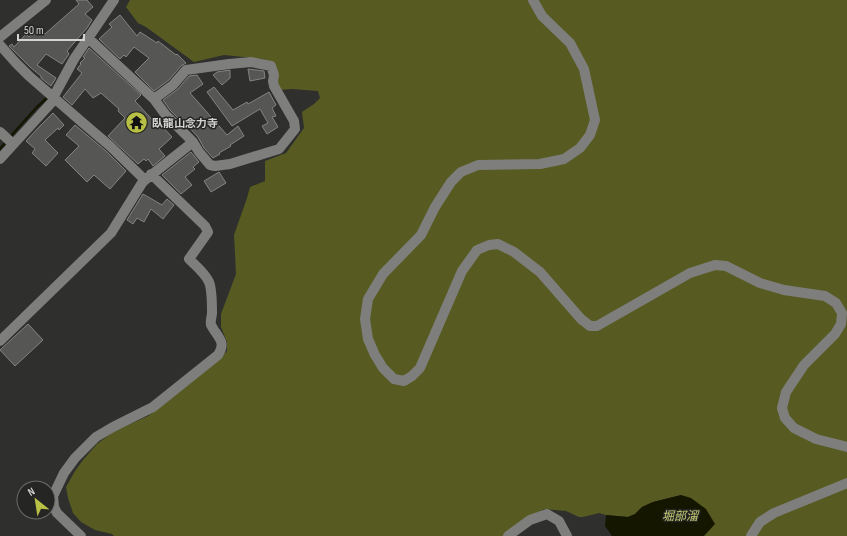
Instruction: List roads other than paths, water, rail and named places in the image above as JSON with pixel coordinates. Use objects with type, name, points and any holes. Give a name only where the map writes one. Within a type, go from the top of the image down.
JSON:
[{"type":"street","points":[[0,36],[46,0]]},
{"type":"street","points":[[0,159],[7,139],[52,102],[74,59],[91,41],[114,0]]},
{"type":"street","points":[[533,0],[542,16],[570,43],[584,69],[595,120],[590,135],[580,148],[564,159],[540,164],[478,166],[461,172],[451,182],[421,235],[383,274],[368,299],[365,319],[368,339],[383,368],[394,379],[404,381],[420,368],[462,271],[477,250],[489,245],[498,244],[514,252],[540,272],[581,319],[590,326],[597,326],[690,274],[715,265],[726,266],[760,283],[784,290],[825,296],[836,303],[842,313],[842,324],[835,334],[804,365],[786,392],[782,408],[785,418],[794,428],[816,439],[847,447]]},
{"type":"street","points":[[91,41],[154,99],[165,114],[193,142],[210,165],[215,166],[230,164],[280,149],[295,129],[294,121],[274,86],[274,75],[271,66],[251,62],[186,70],[173,85],[154,99]]},
{"type":"street","points":[[0,45],[16,63],[54,98],[206,226],[208,232],[188,259],[209,281],[211,289],[211,324],[222,342],[220,351],[218,355],[153,407],[96,437],[75,458],[64,473],[53,496],[54,507],[57,513],[81,536]]},
{"type":"street","points":[[0,341],[111,233],[142,183],[193,142]]},
{"type":"street","points":[[751,536],[760,522],[774,513],[847,483]]},
{"type":"street","points":[[508,536],[530,520],[547,514],[559,521],[567,536]]},
{"type":"water","name":"堀部溜","points":[[681,495],[691,498],[706,509],[715,524],[704,536],[612,536],[605,526],[606,515],[628,517],[635,514],[642,507],[653,502]]},
{"type":"waterway","points":[[10,137],[48,97]]},
{"type":"waterway","points":[[0,149],[7,141]]},
{"type":"place","name":"臥龍山念力寺","points":[[137,123]]}]
